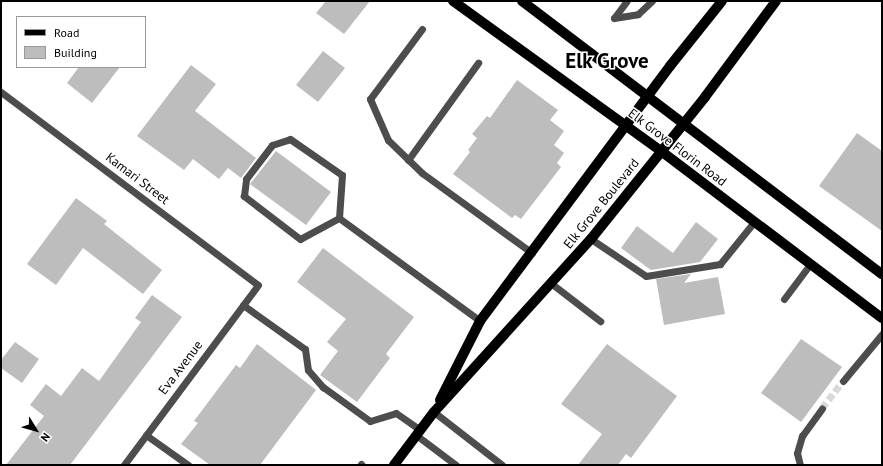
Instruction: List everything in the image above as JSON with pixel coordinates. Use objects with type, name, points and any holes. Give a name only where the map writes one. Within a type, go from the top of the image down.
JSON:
[{"type":"main road","name":"Elk Grove Florin Road","points":[[454,1],[811,263],[882,318]]},
{"type":"main road","name":"Elk Grove Florin Road","points":[[522,1],[882,274]]},
{"type":"main road","name":"Elk Grove Boulevard","points":[[434,412],[480,321],[648,96],[722,1]]},
{"type":"main road","name":"Elk Grove Boulevard","points":[[394,465],[434,412],[552,284],[591,239],[684,124],[776,1]]},
{"type":"street","points":[[627,1],[614,18],[638,14],[652,1]]},
{"type":"street","points":[[422,29],[370,99],[388,140],[422,173],[532,253]]},
{"type":"street","points":[[408,160],[478,64]]},
{"type":"street","name":"Kamari Street","points":[[1,92],[258,285]]},
{"type":"street","points":[[290,139],[342,175],[340,218],[300,239],[244,196],[246,179],[272,145],[290,139]]},
{"type":"street","points":[[340,218],[480,321]]},
{"type":"street","points":[[591,239],[646,276],[720,264],[754,222]]},
{"type":"street","points":[[784,299],[811,263]]},
{"type":"street","points":[[552,284],[600,321]]},
{"type":"street","name":"Eva Avenue","points":[[124,465],[258,285]]},
{"type":"street","points":[[243,306],[305,349],[308,370],[323,387],[370,421],[396,414],[456,465]]},
{"type":"street","points":[[843,380],[882,334]]},
{"type":"street","points":[[800,465],[797,454],[802,436],[822,408]]},
{"type":"street","points":[[434,412],[502,465]]},
{"type":"street","points":[[146,435],[188,465]]},
{"type":"building","points":[[326,1],[370,1],[344,34],[316,13]]},
{"type":"building","points":[[323,51],[345,68],[318,102],[296,85]]},
{"type":"building","points":[[191,65],[216,84],[195,111],[256,158],[241,178],[228,168],[219,179],[193,159],[184,170],[137,136]]},
{"type":"building","points":[[78,68],[119,68],[92,103],[67,83]]},
{"type":"building","points":[[517,80],[558,110],[550,120],[564,131],[554,145],[564,153],[557,163],[561,167],[521,219],[515,215],[512,218],[453,174],[470,152],[468,150],[477,138],[472,134],[487,116],[490,118]]},
{"type":"building","points":[[857,133],[882,151],[882,231],[819,186]]},
{"type":"building","points":[[276,151],[331,192],[306,225],[250,184]]},
{"type":"building","points":[[76,198],[107,221],[104,224],[162,270],[143,294],[83,248],[56,285],[27,264]]},
{"type":"building","points":[[696,222],[718,239],[700,262],[651,270],[621,248],[637,226],[673,253]]},
{"type":"building","points":[[323,248],[414,317],[386,354],[390,358],[357,402],[320,375],[338,351],[327,342],[346,319],[297,282]]},
{"type":"building","points":[[691,274],[684,283],[718,277],[725,314],[664,325],[656,279]]},
{"type":"building","points":[[152,295],[182,317],[70,465],[6,465],[44,416],[30,405],[46,384],[61,396],[82,368],[99,381],[141,322],[135,318]]},
{"type":"building","points":[[801,339],[842,367],[801,422],[761,393]]},
{"type":"building","points":[[15,342],[39,359],[22,383],[1,368],[1,360]]},
{"type":"building","points":[[257,344],[316,390],[260,465],[210,465],[181,444],[198,423],[194,421],[236,365],[240,368]]},
{"type":"building","points":[[607,344],[677,396],[631,458],[626,454],[618,465],[578,465],[602,434],[561,404]]},
{"type":"tunnel","points":[[822,408],[843,381]]},
{"type":"district","name":"Elk Grove","points":[[607,61]]}]
